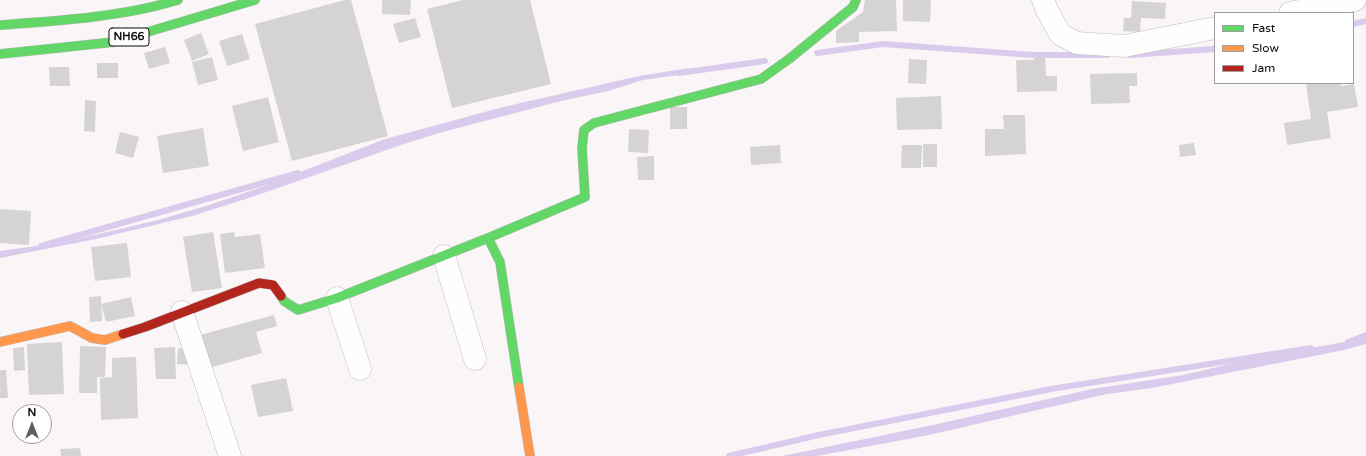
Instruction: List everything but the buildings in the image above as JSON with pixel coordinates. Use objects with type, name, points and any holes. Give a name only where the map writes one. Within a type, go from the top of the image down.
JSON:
[{"type":"main road","points":[[0,25],[58,21],[152,8],[178,0]]},
{"type":"main road","name":"NH66","points":[[0,54],[114,42],[255,0]]},
{"type":"main road","points":[[0,342],[70,326],[80,330],[92,338],[105,340],[145,327],[259,283],[273,285],[284,302],[298,310],[337,298],[444,256],[585,197],[582,148],[584,130],[594,123],[761,79],[789,59],[853,7],[856,0]]},
{"type":"main road","points":[[488,238],[500,262],[530,456]]},
{"type":"street","points":[[1043,0],[1060,34],[1077,43],[1124,46],[1214,28]]},
{"type":"street","points":[[1295,12],[1356,0]]},
{"type":"street","points":[[444,256],[475,359]]},
{"type":"street","points":[[337,298],[360,369]]},
{"type":"street","points":[[182,312],[230,456]]},
{"type":"shaded area","points":[[689,68],[686,74],[643,80],[608,91],[557,102],[439,133],[192,216],[96,239],[0,258],[0,251],[64,242],[158,220],[209,205],[259,188],[385,139],[503,107],[639,76]]},
{"type":"shaded area","points":[[1366,336],[1366,344],[1344,350],[1152,388],[1107,394],[929,435],[817,456],[782,456],[933,425],[1092,389],[1183,375],[1268,355],[1355,340]]},
{"type":"waterway","points":[[1354,24],[1366,21]]},
{"type":"waterway","points":[[817,53],[883,44],[1033,55],[1107,55]]},
{"type":"waterway","points":[[1130,55],[1214,49]]},
{"type":"waterway","points":[[679,73],[765,61]]},
{"type":"waterway","points":[[41,246],[298,173]]},
{"type":"waterway","points":[[1348,342],[1366,335]]},
{"type":"waterway","points":[[729,456],[819,435],[1051,389],[1311,348]]},
{"type":"traffic: fast","points":[[0,25],[67,20],[135,11],[178,0]]},
{"type":"traffic: fast","points":[[0,54],[114,42],[255,0]]},
{"type":"traffic: fast","points":[[488,238],[585,197],[582,148],[584,130],[594,123],[761,79],[789,59],[853,7],[856,0]]},
{"type":"traffic: fast","points":[[281,296],[284,301],[298,310],[337,298],[488,238],[500,262],[519,387]]},
{"type":"traffic: slow","points":[[0,342],[70,326],[92,338],[105,340],[123,334]]},
{"type":"traffic: slow","points":[[519,387],[530,456]]},
{"type":"traffic: jam","points":[[123,334],[259,283],[273,285],[281,296]]}]
